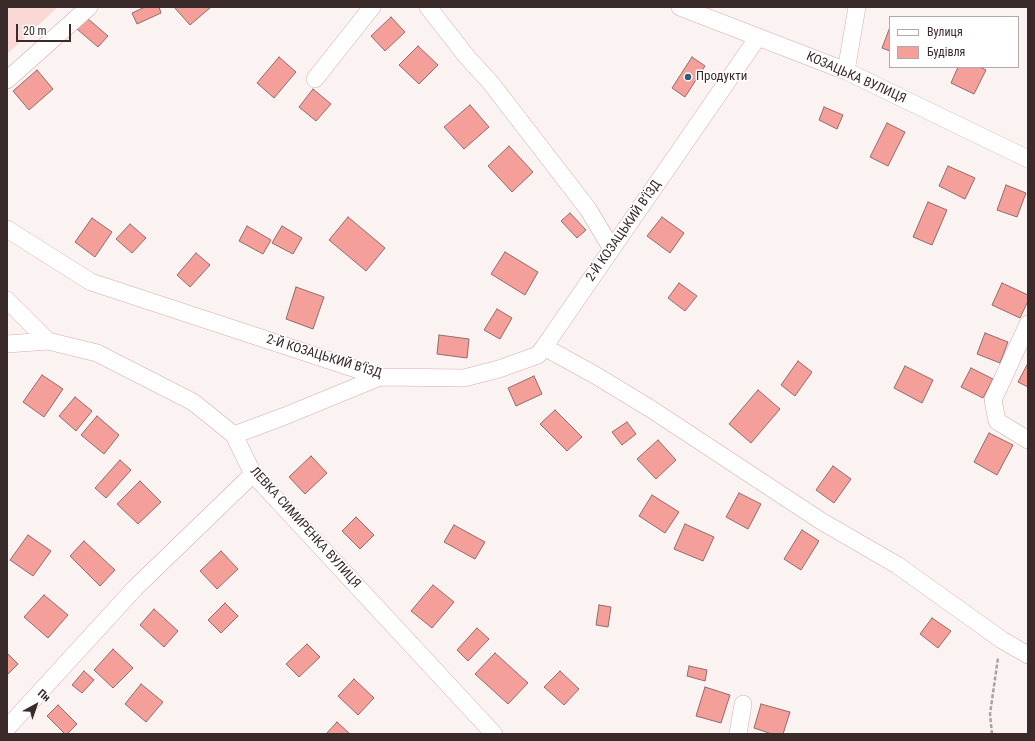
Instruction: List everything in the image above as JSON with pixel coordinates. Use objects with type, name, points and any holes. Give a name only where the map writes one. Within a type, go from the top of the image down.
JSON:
[{"type":"street","points":[[7,80],[89,7]]},
{"type":"street","points":[[315,78],[372,7]]},
{"type":"street","points":[[428,7],[467,57],[490,82],[588,209],[612,249]]},
{"type":"street","name":"КОЗАЦЬКА ВУЛИЦЯ","points":[[680,7],[846,71],[1028,159]]},
{"type":"street","points":[[846,71],[857,7]]},
{"type":"street","name":"2-Й КОЗАЦЬКИЙ В’ЇЗД","points":[[7,229],[91,282],[380,377],[464,378],[499,369],[538,355],[758,37]]},
{"type":"street","points":[[7,300],[48,341]]},
{"type":"street","points":[[1028,324],[993,400],[997,420],[1028,440]]},
{"type":"street","points":[[7,344],[48,341]]},
{"type":"street","name":"ЛЕВКА СИМИРЕНКА ВУЛИЦЯ","points":[[48,341],[97,353],[193,402],[234,435],[254,474],[494,734]]},
{"type":"street","points":[[544,348],[651,409],[822,521],[897,565],[1002,640],[1028,655]]},
{"type":"street","points":[[234,435],[380,377]]},
{"type":"street","points":[[7,728],[135,588],[254,474]]},
{"type":"street","points":[[738,734],[743,704]]},
{"type":"path","points":[[992,734],[990,714],[996,668],[1002,640]]},
{"type":"shaded area","points":[[7,7],[58,7],[7,54]]},
{"type":"building","points":[[145,7],[159,7],[161,13],[137,24],[132,13]]},
{"type":"building","points":[[174,7],[211,7],[190,25]]},
{"type":"building","points":[[391,17],[405,32],[385,51],[371,36]]},
{"type":"building","points":[[87,18],[108,36],[98,47],[77,29]]},
{"type":"building","points":[[889,30],[889,51],[882,48]]},
{"type":"building","points":[[418,46],[438,65],[419,84],[399,65]]},
{"type":"building","points":[[279,57],[296,72],[274,98],[257,83]]},
{"type":"building","name":"Продукти","points":[[692,57],[705,66],[685,97],[672,88]]},
{"type":"building","points":[[958,68],[982,68],[986,70],[974,94],[951,83]]},
{"type":"building","points":[[37,70],[53,89],[29,110],[13,91]]},
{"type":"building","points":[[313,89],[331,104],[316,121],[299,107]]},
{"type":"building","points":[[470,105],[489,127],[464,149],[444,127]]},
{"type":"building","points":[[824,107],[843,115],[837,129],[819,120]]},
{"type":"building","points":[[887,123],[905,132],[888,166],[870,157]]},
{"type":"building","points":[[509,146],[533,172],[512,192],[488,166]]},
{"type":"building","points":[[948,166],[975,178],[965,199],[939,186]]},
{"type":"building","points":[[1006,185],[1026,193],[1017,217],[997,210]]},
{"type":"building","points":[[928,202],[947,210],[932,245],[913,237]]},
{"type":"building","points":[[570,213],[586,230],[577,238],[561,221]]},
{"type":"building","points":[[348,217],[385,248],[366,271],[329,240]]},
{"type":"building","points":[[662,217],[684,233],[670,253],[647,236]]},
{"type":"building","points":[[92,218],[112,232],[95,257],[75,242]]},
{"type":"building","points":[[130,224],[146,238],[132,253],[116,239]]},
{"type":"building","points":[[247,226],[271,240],[263,254],[239,241]]},
{"type":"building","points":[[282,226],[302,238],[293,254],[272,243]]},
{"type":"building","points":[[505,252],[538,272],[525,295],[491,274]]},
{"type":"building","points":[[196,253],[210,265],[190,287],[177,275]]},
{"type":"building","points":[[679,283],[697,296],[685,311],[668,298]]},
{"type":"building","points":[[1002,283],[1028,295],[1028,301],[1020,318],[992,305]]},
{"type":"building","points":[[296,287],[324,297],[313,329],[286,319]]},
{"type":"building","points":[[497,309],[512,318],[500,339],[484,330]]},
{"type":"building","points":[[985,333],[1008,342],[1000,363],[977,354]]},
{"type":"building","points":[[439,335],[469,339],[467,358],[437,354]]},
{"type":"building","points":[[798,361],[812,372],[795,396],[781,385]]},
{"type":"building","points":[[1028,363],[1028,387],[1018,382]]},
{"type":"building","points":[[905,366],[933,380],[922,403],[894,388]]},
{"type":"building","points":[[971,368],[993,379],[983,398],[961,387]]},
{"type":"building","points":[[42,375],[63,389],[44,417],[23,402]]},
{"type":"building","points":[[534,376],[542,394],[516,406],[508,388]]},
{"type":"building","points":[[758,390],[780,409],[751,443],[729,424]]},
{"type":"building","points":[[75,397],[92,411],[76,431],[59,416]]},
{"type":"building","points":[[555,410],[582,437],[567,451],[540,424]]},
{"type":"building","points":[[97,416],[119,435],[104,454],[81,435]]},
{"type":"building","points":[[627,422],[636,434],[622,445],[612,432]]},
{"type":"building","points":[[989,433],[1013,445],[997,475],[974,462]]},
{"type":"building","points":[[658,440],[676,460],[656,479],[637,459]]},
{"type":"building","points":[[311,456],[327,473],[305,494],[289,477]]},
{"type":"building","points":[[120,460],[131,470],[106,498],[95,488]]},
{"type":"building","points":[[833,466],[851,479],[834,503],[816,490]]},
{"type":"building","points":[[140,481],[161,502],[138,524],[117,504]]},
{"type":"building","points":[[739,493],[761,504],[748,529],[726,517]]},
{"type":"building","points":[[652,495],[679,512],[665,533],[639,516]]},
{"type":"building","points":[[356,517],[374,535],[360,549],[342,531]]},
{"type":"building","points":[[685,524],[714,537],[703,561],[674,549]]},
{"type":"building","points":[[454,525],[485,542],[475,559],[444,542]]},
{"type":"building","points":[[802,530],[819,541],[801,570],[784,559]]},
{"type":"building","points":[[28,535],[51,551],[33,576],[10,560]]},
{"type":"building","points":[[84,541],[115,570],[100,586],[70,556]]},
{"type":"building","points":[[221,551],[238,569],[217,589],[200,571]]},
{"type":"building","points":[[433,585],[454,602],[432,628],[411,611]]},
{"type":"building","points":[[44,595],[68,615],[48,638],[24,617]]},
{"type":"building","points":[[225,603],[238,616],[221,633],[208,620]]},
{"type":"building","points":[[599,605],[611,607],[608,627],[596,625]]},
{"type":"building","points":[[154,609],[178,631],[164,647],[140,625]]},
{"type":"building","points":[[932,618],[951,631],[938,648],[920,634]]},
{"type":"building","points":[[477,628],[489,639],[468,661],[457,650]]},
{"type":"building","points":[[307,644],[320,657],[299,677],[286,664]]},
{"type":"building","points":[[113,649],[133,668],[113,688],[94,670]]},
{"type":"building","points":[[7,653],[18,664],[7,675]]},
{"type":"building","points":[[495,653],[528,683],[508,704],[475,674]]},
{"type":"building","points":[[689,666],[707,670],[705,681],[687,676]]},
{"type":"building","points":[[84,671],[94,680],[82,693],[72,685]]},
{"type":"building","points":[[560,671],[579,689],[564,705],[544,687]]},
{"type":"building","points":[[354,679],[374,698],[358,715],[338,696]]},
{"type":"building","points":[[141,684],[163,702],[146,722],[125,704]]},
{"type":"building","points":[[705,687],[730,695],[721,723],[696,716]]},
{"type":"building","points":[[761,704],[790,712],[783,734],[772,734],[754,728]]},
{"type":"building","points":[[58,705],[77,724],[67,734],[65,734],[47,716]]},
{"type":"building","points":[[337,722],[350,734],[326,734]]},
{"type":"place","name":"Продукти","points":[[688,77]]}]
